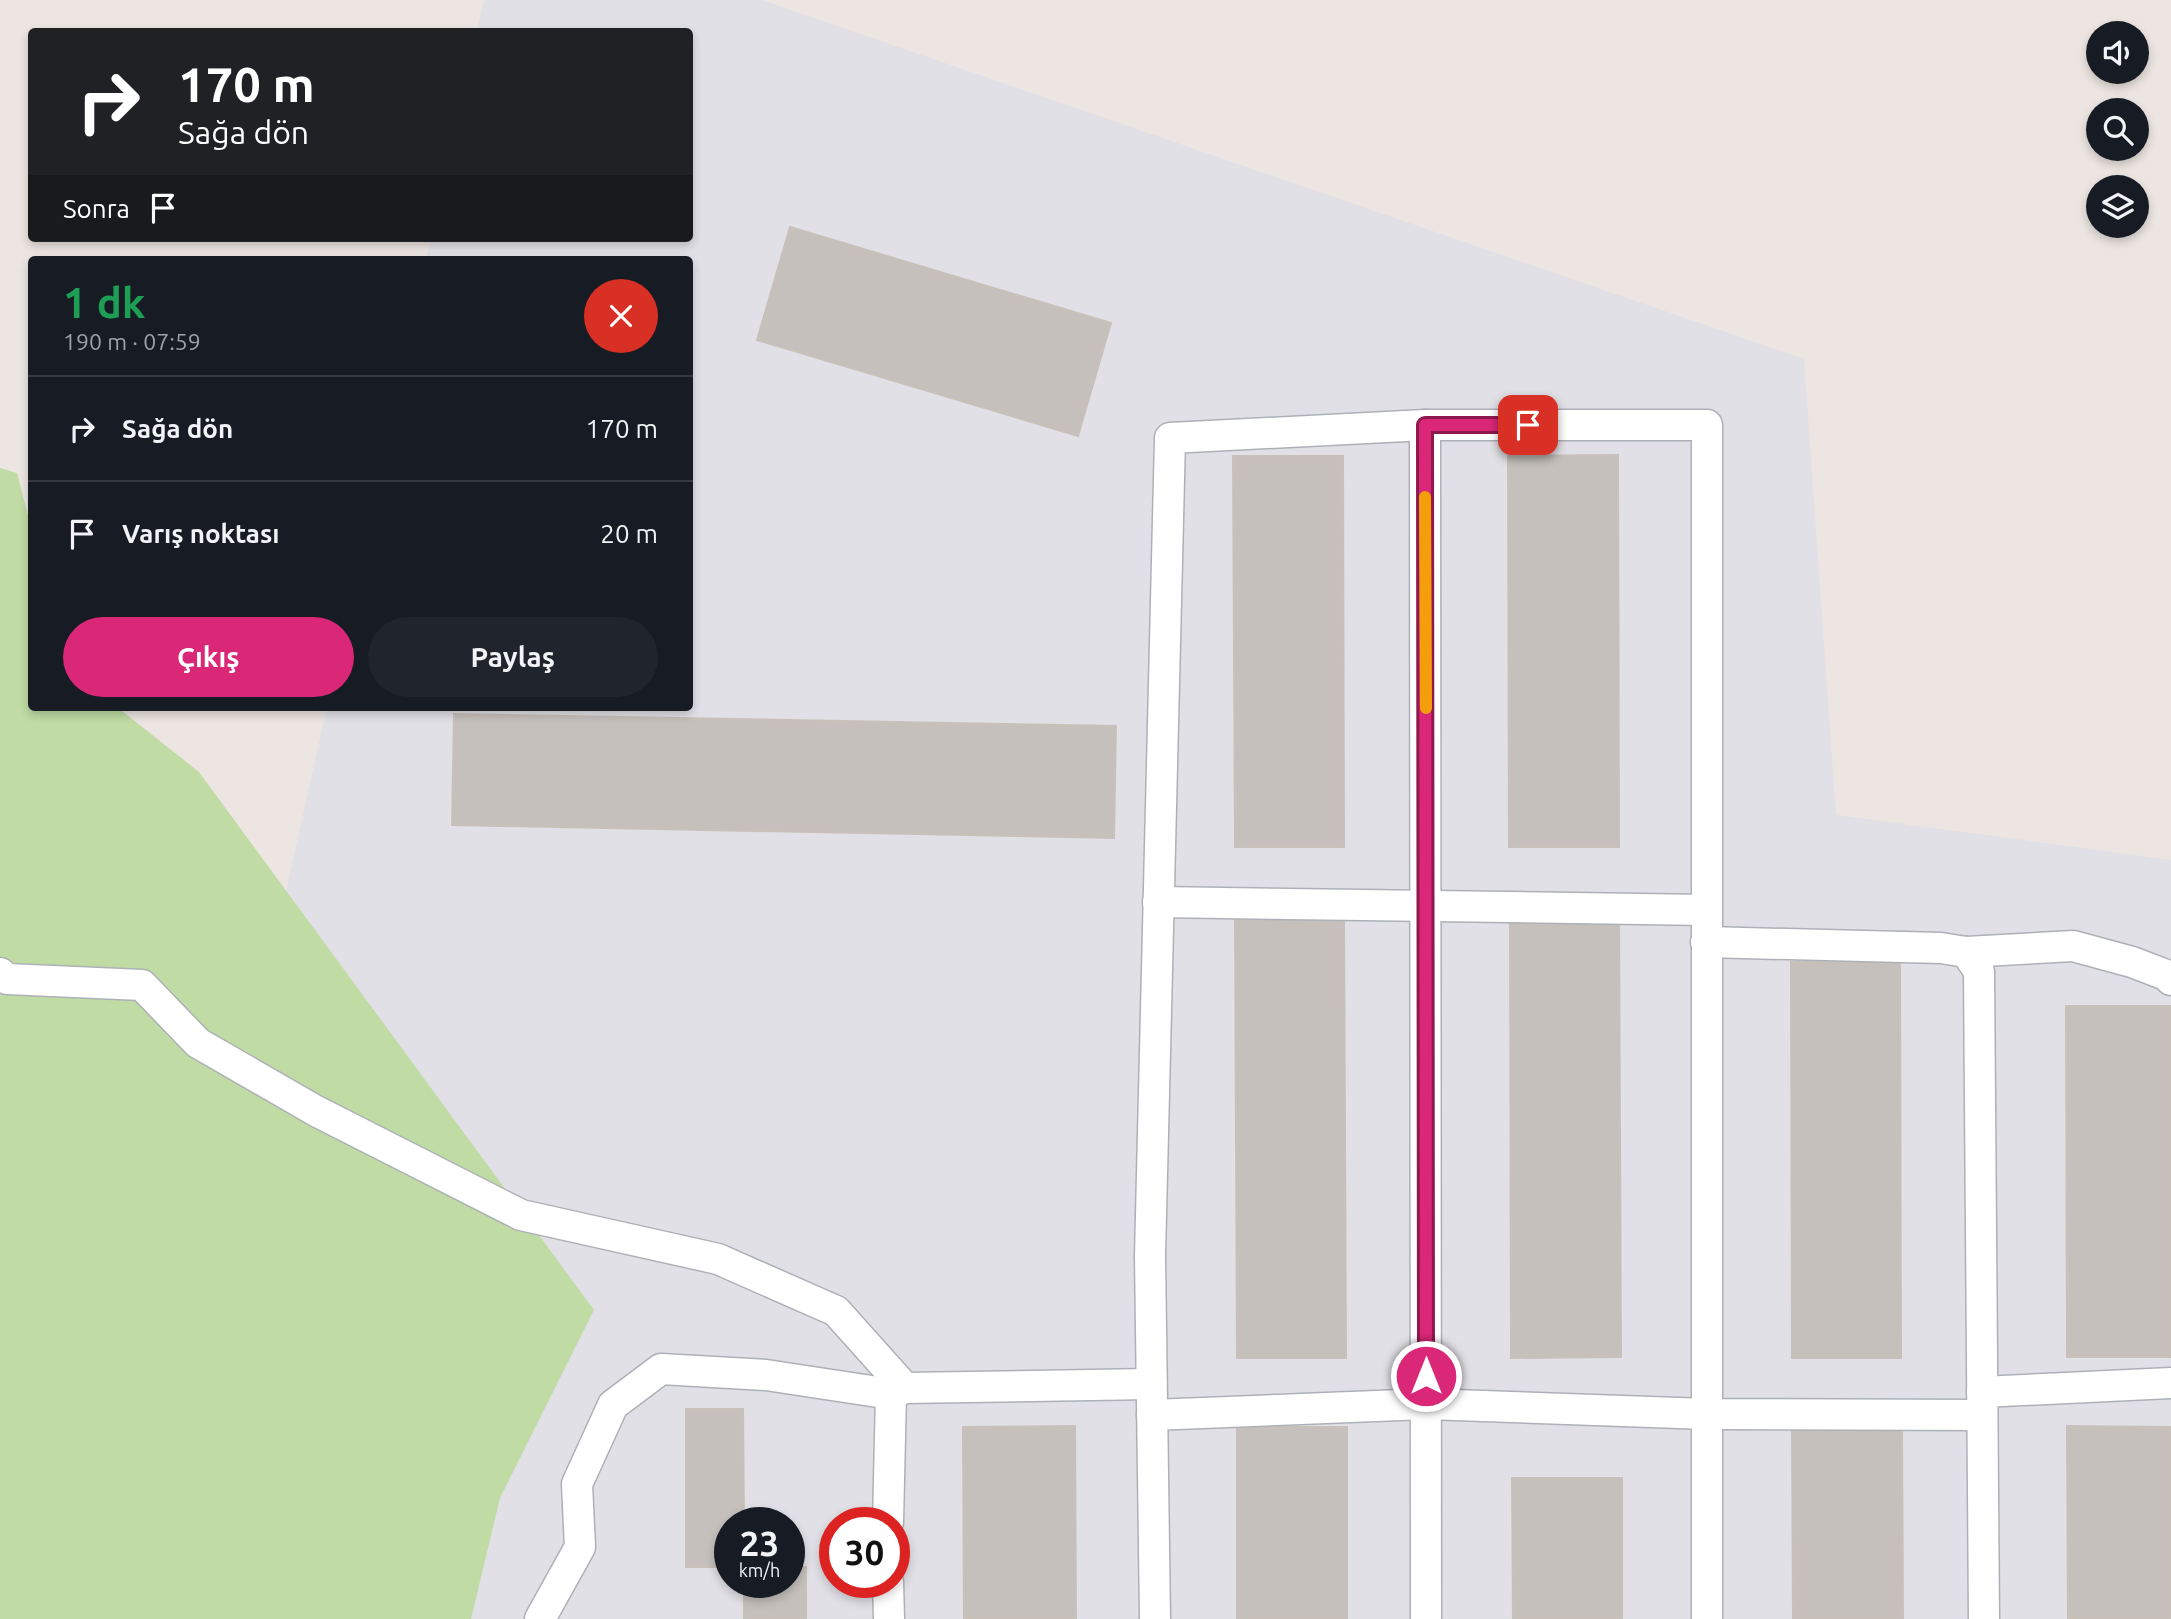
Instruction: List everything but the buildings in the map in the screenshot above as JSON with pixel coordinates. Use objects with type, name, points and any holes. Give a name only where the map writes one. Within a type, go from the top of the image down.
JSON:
[{"type":"street","points":[[1425,425],[1426,1619]]},
{"type":"street","points":[[1155,1619],[1150,1256],[1170,438],[1425,425],[1707,425],[1707,1619]]},
{"type":"street","points":[[1158,902],[1706,910]]},
{"type":"street","points":[[1706,943],[1941,948],[1966,952],[2073,946],[2132,962],[2166,975],[2171,980]]},
{"type":"street","points":[[1966,952],[1979,971],[1984,1619]]},
{"type":"street","points":[[0,973],[7,979],[142,985],[198,1042],[316,1111],[521,1215],[718,1258],[836,1311],[898,1391],[889,1507]]},
{"type":"street","points":[[540,1619],[580,1547],[577,1484],[613,1405],[661,1369],[766,1376],[898,1391],[1151,1384]]},
{"type":"street","points":[[1152,1415],[1426,1404],[1707,1414],[1982,1403],[2171,1383]]},
{"type":"street","points":[[888,1598],[889,1619]]},
{"type":"shaded area","points":[[484,0],[762,0],[1804,359],[1836,815],[2171,860],[2171,1619],[0,1619],[173,1400],[326,711],[693,711],[693,256],[427,256],[430,242],[693,242],[693,28],[478,28]]},
{"type":"green space","points":[[0,468],[17,473],[28,515],[28,711],[122,711],[199,772],[594,1310],[500,1498],[471,1619],[0,1619]]},
{"type":"slow traffic","points":[[1425,497],[1426,708]]},
{"type":"route","points":[[1426,1376],[1425,425],[1528,425]]}]
